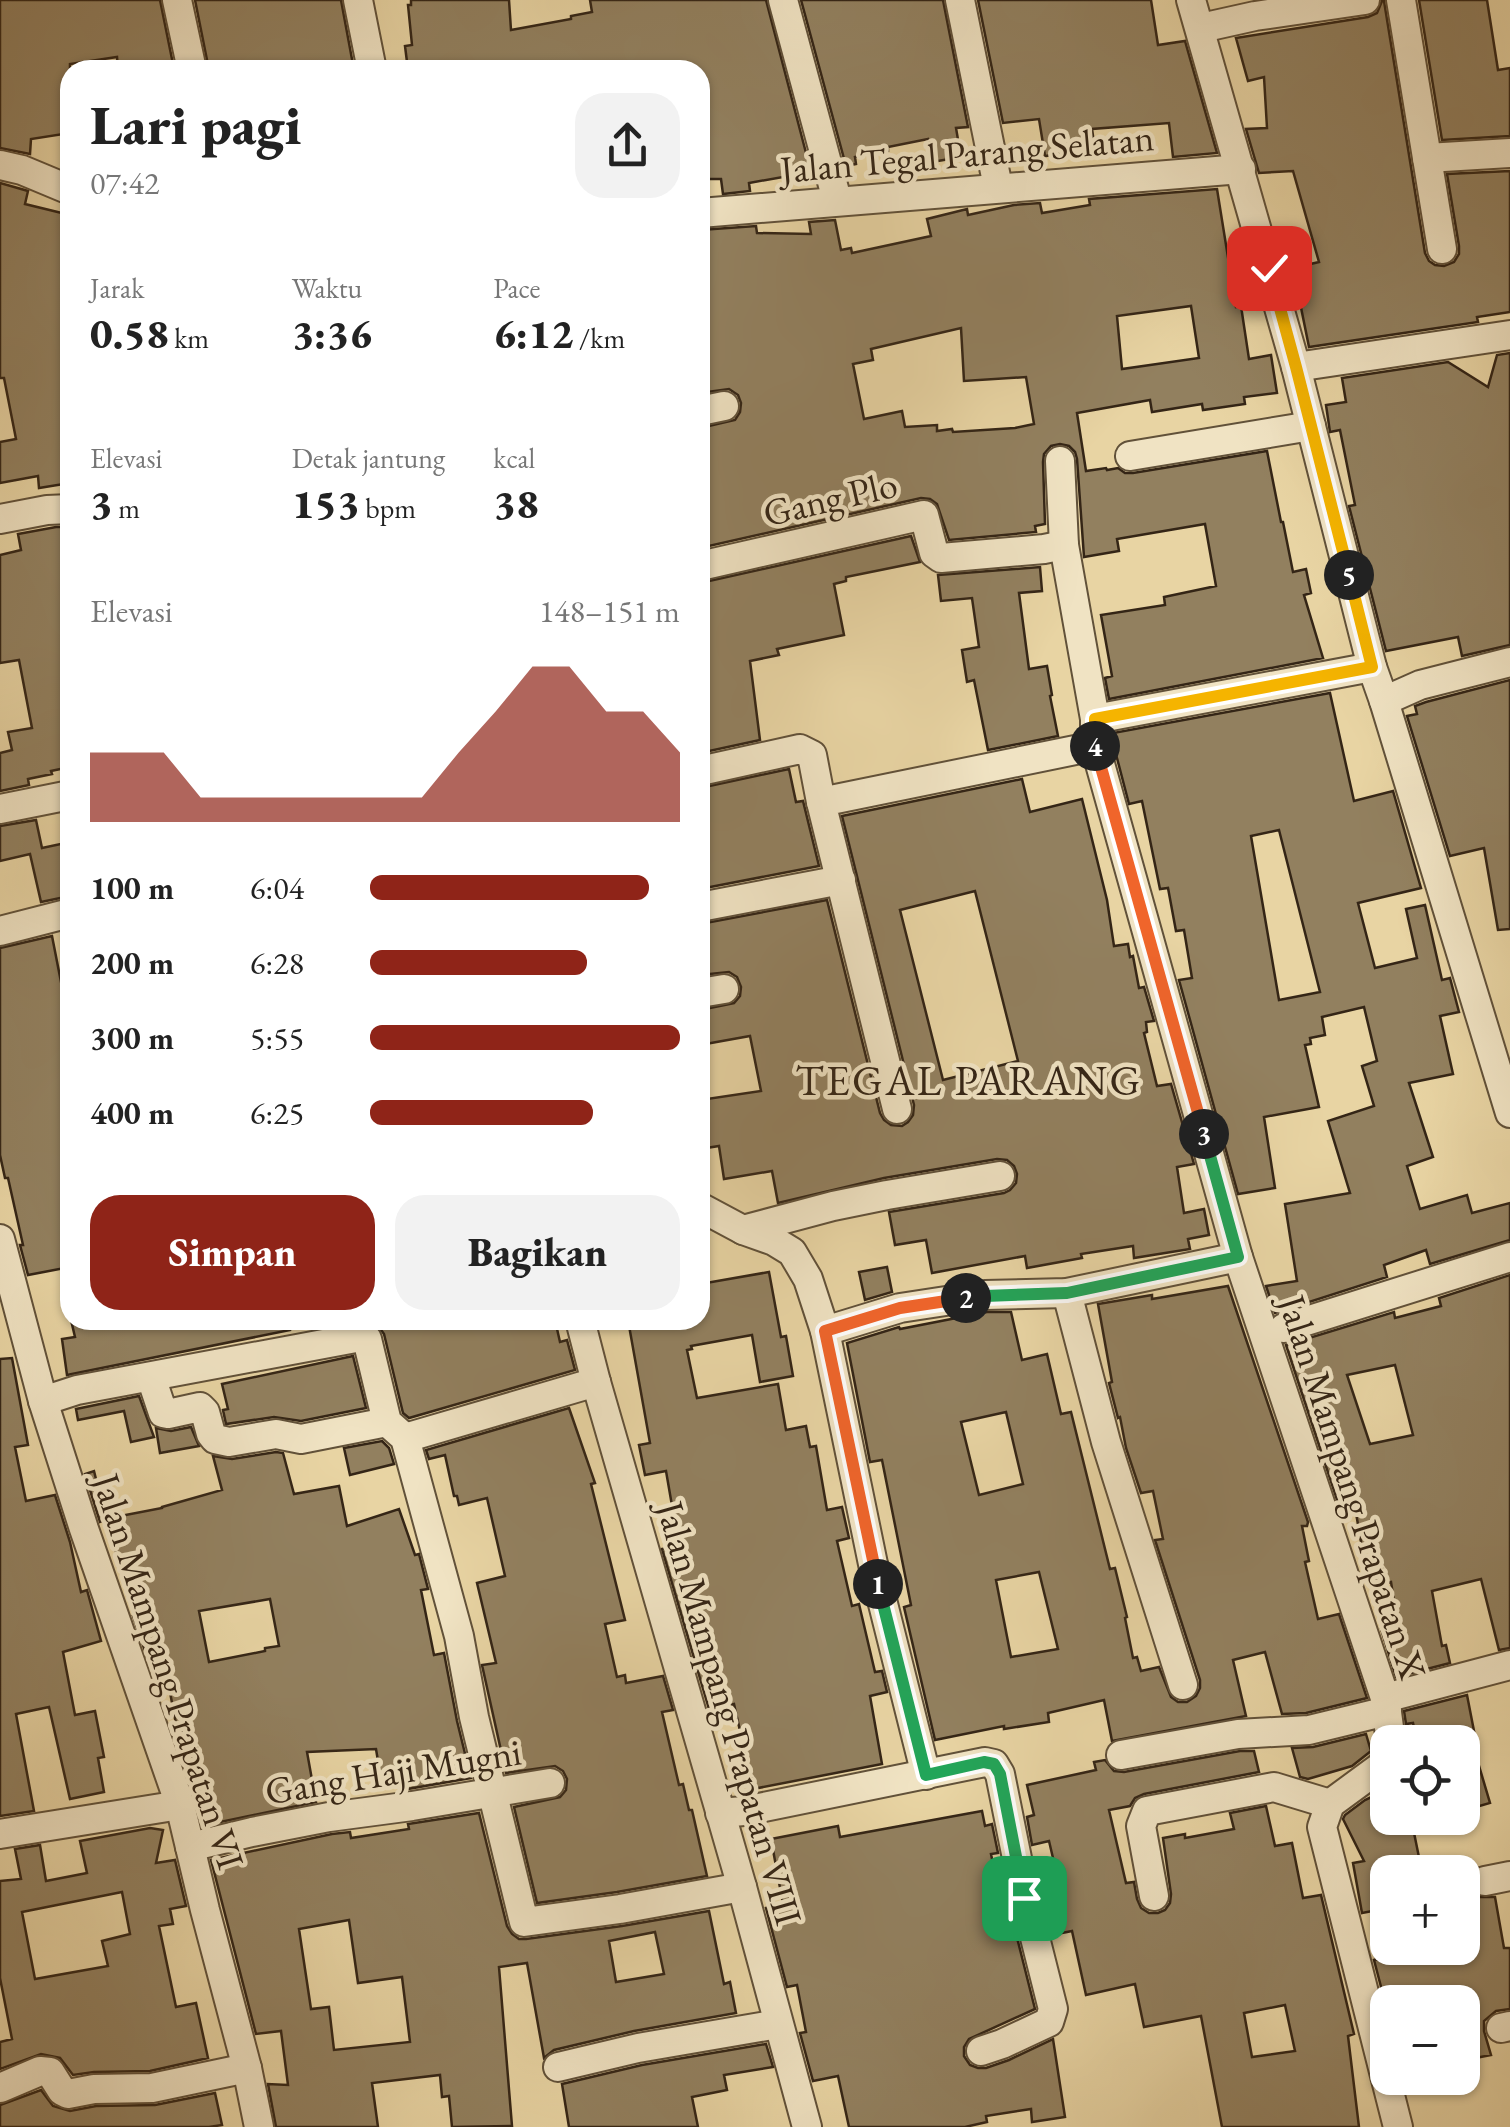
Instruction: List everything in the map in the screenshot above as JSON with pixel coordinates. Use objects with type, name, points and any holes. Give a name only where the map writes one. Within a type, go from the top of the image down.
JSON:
[{"type":"street","points":[[177,0],[190,60]]},
{"type":"street","points":[[358,0],[370,60]]},
{"type":"street","points":[[782,0],[838,200]]},
{"type":"street","points":[[960,0],[998,187]]},
{"type":"street","points":[[1191,0],[1296,367],[1372,667],[1510,1113]]},
{"type":"street","points":[[1201,28],[1365,0]]},
{"type":"street","points":[[1401,0],[1442,250]]},
{"type":"street","points":[[1427,158],[1510,152]]},
{"type":"street","points":[[0,165],[60,186]]},
{"type":"street","name":"Jalan Tegal Parang Selatan","points":[[710,211],[1241,169]]},
{"type":"street","points":[[1296,367],[1510,335]]},
{"type":"street","points":[[1130,456],[1311,426]]},
{"type":"street","name":"Jalan Mampang Prapatan X","points":[[1060,461],[1064,545],[1095,733],[1238,1257],[1386,1704],[1389,1725]]},
{"type":"street","points":[[0,519],[60,509]]},
{"type":"street","name":"Gang Plo","points":[[710,564],[924,515],[934,553],[941,558],[1064,545]]},
{"type":"street","points":[[1384,701],[1420,685],[1510,662]]},
{"type":"street","points":[[821,802],[1372,667]]},
{"type":"street","points":[[710,769],[800,749],[812,755],[897,1109]]},
{"type":"street","points":[[0,809],[60,797]]},
{"type":"street","points":[[710,906],[841,880]]},
{"type":"street","points":[[0,931],[60,916]]},
{"type":"street","points":[[742,1230],[851,1202],[1000,1176]]},
{"type":"street","points":[[710,1212],[792,1252],[808,1278],[825,1331],[873,1564],[926,1775]]},
{"type":"street","name":"Jalan Mampang Prapatan VI","points":[[0,1239],[10,1320],[43,1401],[180,1805],[259,2127]]},
{"type":"street","name":"Jalan Mampang Prapatan X","points":[[825,1331],[900,1308],[985,1296],[1067,1293],[1238,1257]]},
{"type":"street","points":[[1284,1328],[1510,1257]]},
{"type":"street","points":[[1067,1293],[1106,1442],[1183,1685]]},
{"type":"street","name":"Jalan Mampang Prapatan VIII","points":[[583,1330],[808,2127]]},
{"type":"street","points":[[43,1401],[76,1390],[365,1337],[459,1636],[474,1716],[524,1922],[742,1887]]},
{"type":"street","points":[[151,1377],[163,1413],[200,1407],[211,1434],[228,1442],[276,1434],[301,1439],[396,1430],[596,1382]]},
{"type":"street","points":[[1120,1755],[1238,1734],[1309,1730],[1510,1664]]},
{"type":"street","points":[[720,1814],[984,1762],[994,1764],[1000,1774],[1024,1898],[1053,2009],[1049,2022],[1040,2028],[981,2051]]},
{"type":"street","points":[[1370,1775],[1330,1804],[1322,1828],[1398,2127]]},
{"type":"street","name":"Gang Haji Mugni","points":[[190,1847],[329,1817],[550,1783]]},
{"type":"street","points":[[1154,1896],[1141,1826],[1147,1810],[1274,1787],[1330,1804]]},
{"type":"street","points":[[0,1834],[180,1805]]},
{"type":"street","points":[[558,2067],[638,2048],[778,2024]]},
{"type":"street","points":[[0,2088],[46,2070],[68,2094],[94,2089],[152,2088],[247,2068]]},
{"type":"building","points":[[0,0],[160,0],[172,60],[60,60],[60,135],[31,139],[30,154],[0,148]]},
{"type":"building","points":[[195,0],[341,0],[352,60],[207,60]]},
{"type":"building","points":[[411,0],[509,0],[511,30],[592,12],[590,0],[766,0],[811,172],[749,183],[750,191],[723,194],[721,179],[710,179],[710,60],[407,60],[405,46],[412,45]]},
{"type":"building","points":[[801,0],[943,0],[968,127],[956,128],[961,157],[932,162],[928,139],[855,157],[856,164],[846,166]]},
{"type":"building","points":[[978,0],[1151,0],[1158,45],[1185,41],[1217,153],[1173,157],[1169,123],[1092,129],[1095,150],[1045,156],[1039,119],[1003,123]]},
{"type":"building","points":[[1419,0],[1487,0],[1498,70],[1510,68],[1510,136],[1442,140]]},
{"type":"building","points":[[1382,1],[1425,253],[1429,261],[1444,266],[1454,262],[1459,254],[1447,174],[1510,171],[1510,312],[1477,317],[1478,322],[1309,347],[1293,268],[1319,262],[1293,171],[1259,173],[1246,129],[1267,128],[1264,77],[1248,81],[1236,38],[1368,17],[1377,13]]},
{"type":"building","points":[[0,183],[28,191],[25,204],[60,213],[60,485],[39,488],[38,476],[0,483],[0,442],[16,439],[4,378],[0,378]]},
{"type":"building","points":[[1217,189],[1236,307],[1241,306],[1249,359],[1271,355],[1277,393],[1244,397],[1245,404],[1203,410],[1202,404],[1152,412],[1150,400],[1077,413],[1086,471],[1118,468],[1133,473],[1267,451],[1293,572],[1306,569],[1311,593],[1304,595],[1323,658],[1109,699],[1105,678],[1112,676],[1101,615],[1165,605],[1164,597],[1216,586],[1205,524],[1117,539],[1119,551],[1084,557],[1077,459],[1069,446],[1060,444],[1051,446],[1044,454],[1045,524],[1035,526],[1036,532],[949,540],[937,504],[921,498],[710,546],[710,426],[735,420],[741,403],[729,389],[710,392],[710,229],[756,226],[757,233],[811,234],[809,222],[835,220],[841,250],[851,248],[852,253],[931,236],[927,219],[967,209],[968,215],[1040,203],[1042,213],[1090,205],[1089,199]],"holes":[[[1191,306],[1199,358],[1122,369],[1117,316]],[[961,328],[964,381],[1026,377],[1034,424],[953,432],[937,431],[937,425],[905,427],[902,411],[864,419],[853,364],[873,360],[871,349]]]},
{"type":"building","points":[[1510,353],[1510,645],[1462,656],[1458,637],[1386,651],[1349,506],[1355,505],[1340,430],[1330,432],[1326,405],[1346,402],[1342,378],[1448,362],[1488,387],[1497,355]]},
{"type":"building","points":[[60,527],[60,769],[28,779],[29,785],[0,791],[0,753],[12,750],[8,732],[32,728],[19,660],[0,663],[0,555],[21,550],[18,534]]},
{"type":"building","points":[[911,536],[920,562],[846,577],[846,581],[834,584],[844,635],[777,649],[779,655],[750,661],[760,740],[710,751],[710,581]]},
{"type":"building","points":[[1040,567],[1042,591],[1019,593],[1029,669],[1047,666],[1058,736],[988,750],[974,680],[967,682],[962,650],[979,647],[972,598],[941,601],[938,575]]},
{"type":"building","points":[[1510,680],[1510,929],[1498,930],[1484,848],[1450,856],[1407,716],[1417,714],[1415,706],[1426,702]]},
{"type":"building","points":[[1330,693],[1354,801],[1393,791],[1421,888],[1358,903],[1375,968],[1417,958],[1406,909],[1425,905],[1442,980],[1450,978],[1459,1012],[1440,1016],[1453,1074],[1409,1083],[1433,1157],[1407,1166],[1420,1209],[1467,1195],[1472,1213],[1510,1203],[1510,1240],[1430,1264],[1426,1250],[1384,1265],[1387,1277],[1275,1313],[1266,1286],[1297,1281],[1285,1204],[1350,1193],[1328,1121],[1374,1106],[1362,1066],[1377,1061],[1364,1007],[1322,1017],[1325,1035],[1310,1038],[1311,1044],[1305,1045],[1319,1107],[1264,1117],[1275,1188],[1238,1194],[1179,980],[1192,978],[1184,930],[1176,931],[1168,888],[1160,889],[1142,801],[1129,804],[1113,733]],"holes":[[[1279,830],[1320,992],[1279,1000],[1251,836]]]},
{"type":"building","points":[[789,769],[796,802],[803,801],[819,866],[710,887],[710,786]]},
{"type":"building","points":[[1022,779],[1030,812],[1082,799],[1114,946],[1128,944],[1130,957],[1133,956],[1139,988],[1144,987],[1154,1021],[1146,1022],[1144,1033],[1157,1086],[1171,1084],[1194,1164],[1177,1167],[1184,1213],[1204,1209],[1209,1235],[1188,1239],[1190,1249],[1134,1258],[1133,1246],[1027,1268],[1025,1256],[932,1273],[926,1240],[895,1245],[889,1212],[1004,1193],[1016,1183],[1017,1174],[1007,1160],[884,1178],[778,1203],[772,1171],[724,1179],[719,1146],[710,1147],[710,1099],[761,1091],[750,1036],[710,1043],[710,1008],[734,1003],[741,987],[737,977],[729,972],[710,974],[710,922],[827,900],[880,1113],[891,1125],[902,1126],[913,1115],[914,1105],[842,816]],"holes":[[[975,891],[1018,1061],[943,1080],[900,910]]]},
{"type":"building","points":[[36,820],[42,848],[60,844],[60,898],[41,902],[30,854],[0,861],[0,826]]},
{"type":"building","points":[[52,936],[60,977],[60,1269],[28,1275],[0,1155],[0,948]]},
{"type":"building","points":[[887,1267],[892,1292],[865,1300],[859,1272]]},
{"type":"building","points":[[769,1272],[793,1376],[760,1382],[752,1335],[691,1346],[687,1350],[697,1398],[778,1384],[786,1430],[806,1426],[810,1447],[816,1446],[827,1510],[842,1507],[849,1538],[837,1541],[852,1606],[859,1604],[875,1672],[882,1671],[887,1692],[870,1696],[882,1764],[753,1789],[734,1704],[709,1709],[662,1549],[679,1546],[666,1471],[645,1475],[639,1445],[650,1443],[630,1330],[710,1330],[710,1282]]},
{"type":"building","points":[[1510,1275],[1510,1648],[1499,1650],[1481,1579],[1432,1591],[1442,1646],[1446,1645],[1450,1663],[1396,1677],[1381,1629],[1398,1626],[1391,1582],[1377,1585],[1370,1547],[1362,1548],[1355,1507],[1341,1512],[1286,1345],[1394,1312],[1395,1318],[1441,1306],[1439,1298]],"holes":[[[1395,1365],[1413,1435],[1370,1444],[1347,1375]]]},
{"type":"building","points":[[1228,1286],[1308,1522],[1302,1526],[1309,1561],[1305,1562],[1318,1619],[1339,1614],[1367,1698],[1306,1713],[1282,1714],[1265,1652],[1233,1660],[1246,1716],[1112,1741],[1104,1700],[1048,1713],[1049,1722],[1004,1726],[935,1740],[904,1607],[911,1605],[882,1460],[870,1462],[847,1343],[899,1327],[987,1312],[1011,1312],[1022,1360],[1047,1354],[1061,1414],[1071,1412],[1110,1569],[1115,1568],[1133,1658],[1137,1657],[1141,1671],[1159,1667],[1171,1697],[1187,1702],[1196,1696],[1200,1680],[1155,1540],[1163,1539],[1153,1491],[1141,1493],[1126,1448],[1109,1383],[1112,1382],[1098,1304],[1152,1295],[1152,1299]],"holes":[[[1006,1412],[1023,1484],[979,1495],[961,1422]],[[1039,1572],[1058,1649],[1011,1657],[996,1580]]]},
{"type":"building","points":[[73,1330],[290,1330],[67,1375],[62,1339],[75,1337]]},
{"type":"building","points":[[381,1330],[557,1330],[560,1342],[567,1340],[575,1370],[409,1418],[403,1413]]},
{"type":"building","points":[[353,1356],[366,1408],[301,1421],[274,1417],[226,1424],[223,1410],[228,1409],[222,1384]]},
{"type":"building","points":[[12,1358],[28,1445],[15,1447],[26,1501],[55,1495],[81,1592],[87,1590],[101,1641],[63,1652],[75,1715],[95,1711],[104,1757],[98,1758],[104,1792],[70,1799],[49,1707],[16,1714],[34,1811],[0,1816],[0,1359]]},
{"type":"building","points":[[139,1396],[154,1437],[131,1442],[124,1411],[78,1420],[76,1409]]},
{"type":"building","points":[[569,1408],[595,1483],[591,1484],[625,1620],[605,1624],[617,1677],[625,1675],[626,1683],[663,1676],[673,1710],[662,1712],[707,1876],[537,1903],[514,1807],[560,1797],[566,1790],[567,1779],[555,1766],[506,1773],[482,1665],[496,1663],[477,1583],[505,1576],[487,1498],[459,1505],[445,1455],[429,1459],[426,1450]]},
{"type":"building","points":[[191,1427],[199,1446],[160,1453],[156,1428],[171,1431]]},
{"type":"building","points":[[382,1441],[394,1464],[350,1475],[344,1448]]},
{"type":"building","points":[[283,1453],[294,1494],[339,1486],[347,1526],[399,1509],[415,1555],[419,1554],[428,1589],[421,1590],[434,1655],[444,1653],[471,1778],[402,1790],[399,1776],[381,1779],[376,1749],[307,1752],[316,1802],[206,1825],[185,1723],[180,1745],[169,1687],[158,1689],[133,1616],[138,1615],[128,1557],[117,1559],[110,1518],[222,1490],[213,1456],[232,1459]],"holes":[[[270,1599],[279,1646],[209,1662],[199,1611]]]},
{"type":"building","points":[[94,1471],[106,1520],[100,1522],[85,1474]]},
{"type":"building","points":[[1467,1695],[1473,1725],[1406,1724],[1404,1711]]},
{"type":"building","points":[[1366,1734],[1370,1752],[1352,1766],[1308,1779],[1300,1777],[1292,1748]]},
{"type":"building","points":[[1254,1751],[1259,1772],[1144,1794],[1130,1806],[1109,1810],[1126,1883],[1134,1882],[1141,1908],[1149,1913],[1165,1910],[1171,1894],[1163,1838],[1234,1829],[1230,1813],[1266,1806],[1275,1846],[1292,1843],[1303,1898],[1321,1895],[1354,2034],[1348,2036],[1359,2127],[1222,2127],[1201,2016],[1144,2027],[1135,1984],[1086,1995],[1072,1931],[1052,1935],[1042,1895],[1060,1888],[1049,1841],[1032,1845],[1027,1817],[1034,1815],[1027,1785],[1096,1770],[1094,1762],[1105,1760],[1114,1771]],"holes":[[[1285,2005],[1295,2051],[1252,2057],[1244,2013]]]},
{"type":"building","points":[[1480,1769],[1490,1803],[1480,1806]]},
{"type":"building","points":[[1370,1798],[1370,1835],[1414,1835],[1419,1855],[1370,1855],[1370,1911],[1362,1913],[1353,1863],[1364,1861],[1343,1819]]},
{"type":"building","points":[[982,1811],[985,1826],[992,1824],[998,1853],[991,1854],[1001,1903],[1008,1902],[1035,2009],[969,2039],[964,2056],[970,2065],[986,2068],[1053,2039],[1065,2117],[1032,2122],[1031,2109],[986,2116],[987,2122],[965,2127],[849,2127],[838,2076],[813,2081],[800,2033],[806,2032],[797,1985],[787,1987],[766,1908],[783,1904],[771,1839],[838,1826],[840,1837]]},
{"type":"building","points":[[479,1813],[507,1926],[519,1939],[709,1911],[724,1984],[730,1982],[736,2013],[634,2031],[554,2050],[544,2058],[527,1963],[499,1967],[512,2126],[452,2127],[449,2096],[442,2097],[440,2075],[372,2083],[378,2127],[276,2127],[268,2084],[288,2085],[281,2031],[256,2034],[211,1860],[332,1834],[350,1832],[351,1838],[409,1829],[408,1824]],"holes":[[[349,1920],[358,1983],[402,1977],[410,2042],[334,2050],[329,2007],[311,2009],[299,1929]],[[655,1932],[664,1974],[616,1982],[609,1941]]]},
{"type":"building","points":[[150,1828],[163,1830],[156,1863],[175,1860],[186,1906],[170,1909],[173,1924],[159,1926],[176,2007],[196,2003],[208,2058],[150,2071],[73,2075],[60,2058],[41,2054],[0,2069],[0,2042],[12,2039],[0,1978],[0,1881],[21,1879],[15,1849],[40,1845],[46,1881],[87,1873],[80,1841]],"holes":[[[122,1892],[130,1934],[102,1941],[108,1966],[35,1979],[22,1912]]]},
{"type":"building","points":[[1480,1897],[1495,1897],[1504,1948],[1510,1948],[1510,2009],[1496,2011],[1484,2021],[1491,2055],[1480,2057],[1480,1985],[1381,1985],[1375,1965],[1480,1965]]},
{"type":"building","points":[[766,2044],[773,2067],[724,2075],[727,2090],[692,2097],[698,2127],[569,2127],[562,2084],[642,2065]]},
{"type":"building","points":[[41,2090],[53,2106],[70,2111],[96,2106],[155,2105],[215,2093],[222,2125],[0,2127],[0,2105]]},
{"type":"district","name":"TEGAL PARANG","points":[[969,1080]]},
{"type":"route","points":[[1024,1898],[1000,1774],[994,1764],[984,1762],[926,1775],[873,1564],[825,1331],[900,1308],[985,1296],[1067,1293],[1238,1257],[1095,746],[1095,719],[1372,667],[1269,268]]}]
